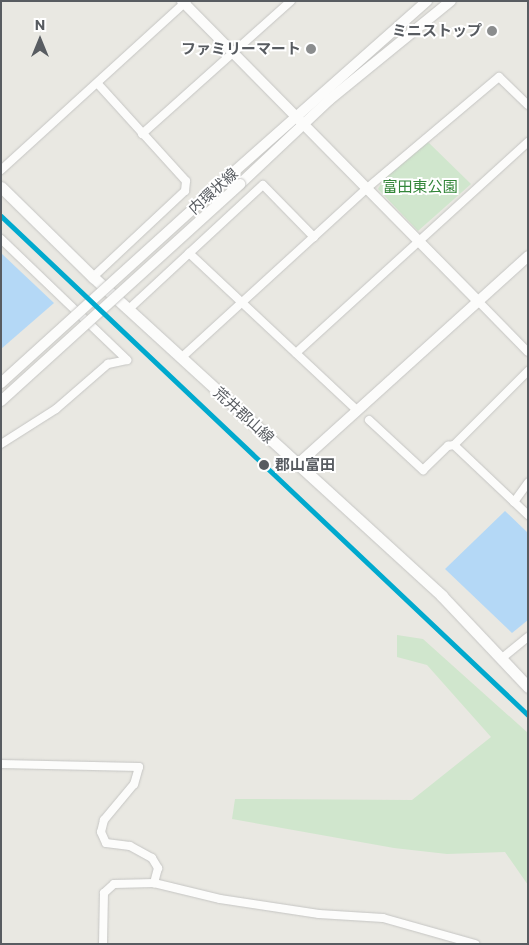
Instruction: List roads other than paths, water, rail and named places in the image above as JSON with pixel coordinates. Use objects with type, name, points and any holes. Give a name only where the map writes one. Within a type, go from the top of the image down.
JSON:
[{"type":"main road","name":"荒井郡山線","points":[[1,187],[93,277],[130,308],[181,358],[442,596],[528,687]]},
{"type":"street","points":[[142,134],[232,51],[291,1]]},
{"type":"street","name":"内環状線","points":[[1,383],[294,116],[427,1]]},
{"type":"street","points":[[1,400],[240,184],[302,124],[413,28],[451,1]]},
{"type":"street","points":[[1,170],[184,2],[528,352]]},
{"type":"street","points":[[181,358],[244,303],[366,189],[499,76],[528,105]]},
{"type":"street","points":[[93,277],[185,191],[186,181],[97,83]]},
{"type":"street","points":[[296,353],[528,142]]},
{"type":"street","points":[[130,308],[263,185],[314,237]]},
{"type":"street","points":[[1,240],[127,360],[108,364],[56,409],[1,444]]},
{"type":"street","points":[[189,253],[358,411]]},
{"type":"street","points":[[298,464],[528,256]]},
{"type":"street","points":[[369,420],[424,470],[448,446],[454,445],[528,371]]},
{"type":"street","points":[[454,445],[528,515]]},
{"type":"street","points":[[514,502],[528,483]]},
{"type":"street","points":[[502,658],[528,637]]},
{"type":"street","points":[[1,764],[139,767],[134,784],[104,820],[100,832],[106,843],[130,846],[152,858],[158,868],[154,883]]},
{"type":"street","points":[[103,944],[104,893],[114,884],[154,883],[220,899],[319,914],[383,918],[475,944]]},
{"type":"water","points":[[1,253],[54,303],[1,349]]},
{"type":"water","points":[[505,511],[528,533],[528,620],[512,633],[445,569]]},
{"type":"place","name":"ミニストップ","points":[[492,31]]},
{"type":"place","name":"ファミリーマート","points":[[311,49]]},
{"type":"place","name":"郡山富田","points":[[264,465]]},
{"type":"park label","name":"富田東公園","points":[[420,187]]}]
